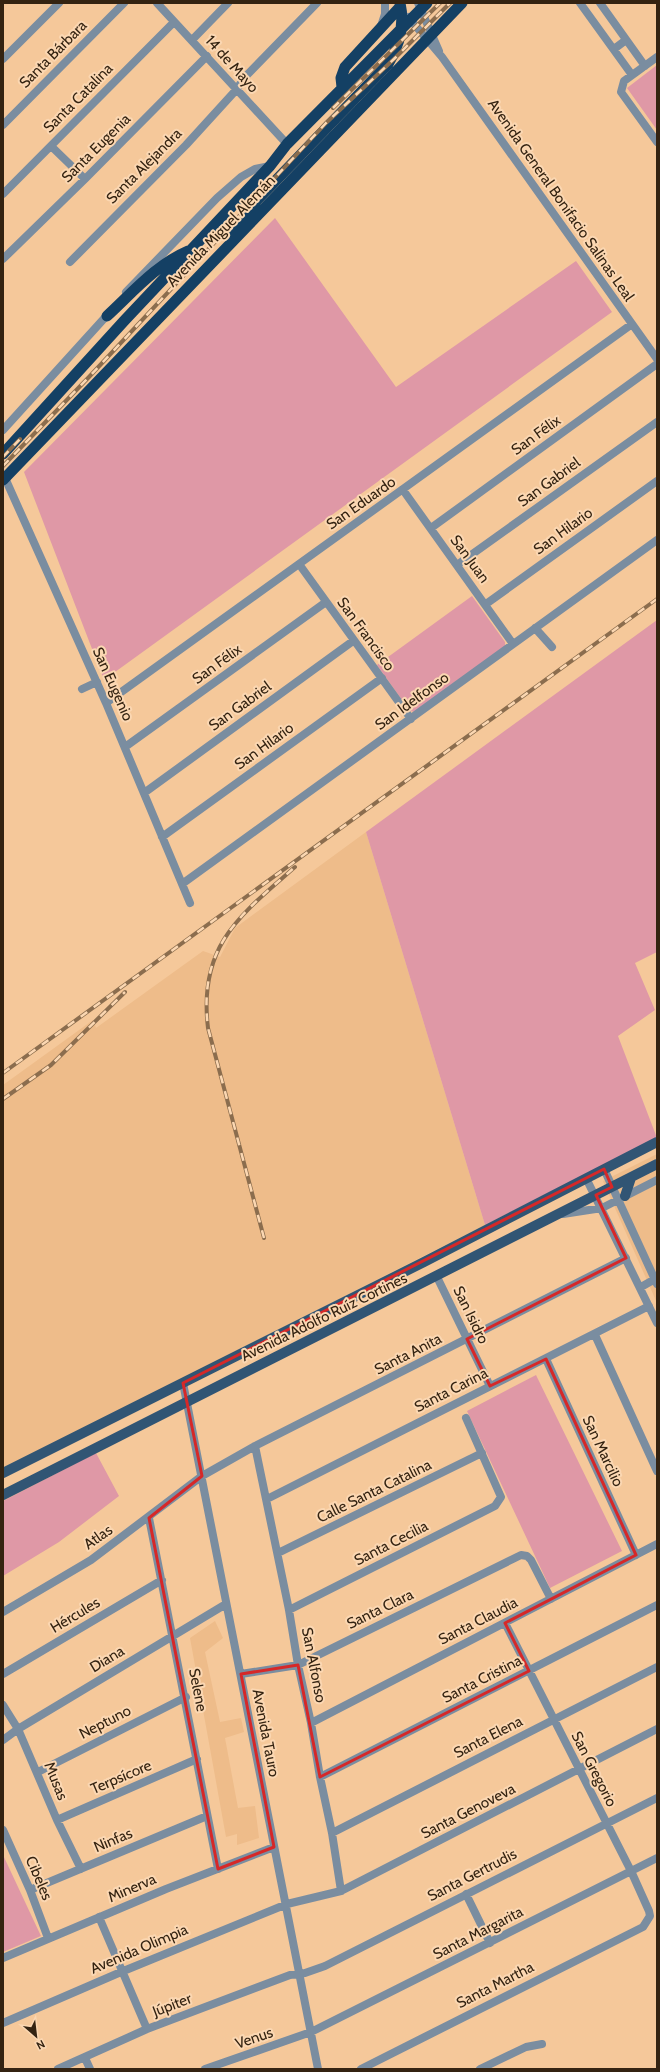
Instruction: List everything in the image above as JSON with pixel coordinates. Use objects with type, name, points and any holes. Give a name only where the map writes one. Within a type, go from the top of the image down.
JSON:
[{"type":"highway","name":"Avenida Miguel Alemán","points":[[4,479],[462,3]]},
{"type":"highway","points":[[342,87],[341,78],[345,67],[400,4]]},
{"type":"highway","points":[[204,270],[257,200],[388,64],[397,48],[402,32],[403,19],[400,4]]},
{"type":"highway","name":"Avenida Miguel Alemán","points":[[3,454],[124,321],[270,166],[287,144],[422,5]]},
{"type":"highway","points":[[369,60],[380,58],[387,62],[390,73],[386,82]]},
{"type":"highway","points":[[107,316],[170,260],[194,248]]},
{"type":"main road","name":"Avenida Adolfo Ruíz Cortines","points":[[3,1473],[657,1142]]},
{"type":"main road","name":"Avenida Adolfo Ruíz Cortines","points":[[3,1495],[187,1401],[437,1277],[657,1164]]},
{"type":"main road","points":[[621,1198],[631,1178]]},
{"type":"street","points":[[3,59],[59,3]]},
{"type":"street","name":"Santa Bárbara","points":[[3,125],[124,3]]},
{"type":"street","name":"14 de Mayo","points":[[157,3],[287,144]]},
{"type":"street","points":[[192,40],[228,3]]},
{"type":"street","name":"Santa Alejandra","points":[[70,262],[186,145],[237,89],[244,78],[317,3]]},
{"type":"street","points":[[381,27],[385,3]]},
{"type":"street","points":[[580,3],[632,75]]},
{"type":"street","points":[[600,3],[645,66]]},
{"type":"street","name":"Avenida General Bonifacio Salinas Leal","points":[[400,4],[409,20],[429,38],[657,359]]},
{"type":"street","name":"Avenida General Bonifacio Salinas Leal","points":[[422,5],[429,38]]},
{"type":"street","name":"Santa Catalina","points":[[3,193],[174,22]]},
{"type":"street","points":[[614,49],[626,40]]},
{"type":"street","name":"Santa Eugenia","points":[[3,258],[85,179],[207,56]]},
{"type":"street","points":[[657,57],[624,81],[621,92],[657,142]]},
{"type":"street","points":[[51,146],[85,179]]},
{"type":"street","name":"Avenida Miguel Alemán","points":[[3,430],[107,316],[134,282],[217,198],[246,173],[270,166]]},
{"type":"street","name":"San Eduardo","points":[[106,703],[632,324]]},
{"type":"street","name":"San Félix","points":[[431,528],[657,364]]},
{"type":"street","name":"San Gabriel","points":[[457,565],[657,422]]},
{"type":"street","name":"San Eugenio","points":[[4,479],[97,682],[190,903]]},
{"type":"street","name":"San Hilario","points":[[486,604],[657,481]]},
{"type":"street","name":"San Juan","points":[[403,490],[486,604],[513,644]]},
{"type":"street","name":"San Idelfonso","points":[[182,884],[412,719],[657,540]]},
{"type":"street","name":"San Francisco","points":[[299,564],[412,719]]},
{"type":"street","name":"San Félix","points":[[125,748],[326,602]]},
{"type":"street","points":[[535,628],[552,647]]},
{"type":"street","name":"San Gabriel","points":[[144,793],[354,640]]},
{"type":"street","name":"San Hilario","points":[[162,837],[382,678]]},
{"type":"street","points":[[82,689],[97,682]]},
{"type":"street","points":[[604,1169],[612,1188],[621,1198],[656,1282],[641,1287]]},
{"type":"street","points":[[586,1178],[641,1287],[657,1323]]},
{"type":"street","points":[[556,1215],[602,1208],[657,1180]]},
{"type":"street","name":"Santa Anita","points":[[202,1476],[255,1446],[626,1258]]},
{"type":"street","name":"San Isidro","points":[[437,1277],[490,1386]]},
{"type":"street","name":"Santa Carina","points":[[267,1499],[490,1386],[595,1335],[649,1306]]},
{"type":"street","points":[[595,1335],[657,1471]]},
{"type":"street","name":"San Marcilio","points":[[546,1359],[636,1555]]},
{"type":"street","name":"Avenida Tauro","points":[[183,1383],[274,1847],[287,1904],[318,2069]]},
{"type":"street","points":[[466,1418],[482,1453]]},
{"type":"street","name":"San Alfonso","points":[[255,1446],[278,1553],[298,1665],[311,1723],[320,1777],[332,1833],[341,1891]]},
{"type":"street","name":"Santa Cecilia","points":[[289,1610],[495,1506],[501,1497],[482,1453]]},
{"type":"street","name":"Calle Santa Catalina","points":[[278,1553],[482,1453]]},
{"type":"street","name":"Atlas","points":[[3,1612],[91,1560],[149,1518],[202,1476]]},
{"type":"street","name":"Selene","points":[[149,1518],[172,1637],[186,1697],[218,1869]]},
{"type":"street","name":"Santa Claudia","points":[[311,1723],[657,1544]]},
{"type":"street","name":"Santa Clara","points":[[241,1674],[298,1665],[521,1555],[526,1556],[551,1598]]},
{"type":"street","name":"Hércules","points":[[3,1674],[162,1580]]},
{"type":"street","name":"Diana","points":[[3,1740],[18,1729],[226,1604]]},
{"type":"street","name":"Santa Cristina","points":[[320,1777],[657,1605]]},
{"type":"street","name":"San Gregorio","points":[[505,1623],[650,1911],[650,1916],[643,1927]]},
{"type":"street","name":"Santa Elena","points":[[332,1833],[657,1667]]},
{"type":"street","name":"Neptuno","points":[[38,1772],[186,1697]]},
{"type":"street","name":"Musas","points":[[3,1705],[18,1729],[38,1772],[57,1820],[81,1869]]},
{"type":"street","name":"Santa Genoveva","points":[[287,1904],[341,1891],[657,1730]]},
{"type":"street","name":"Terpsícore","points":[[57,1820],[197,1759]]},
{"type":"street","name":"Santa Gertrudis","points":[[299,1974],[325,1966],[657,1798]]},
{"type":"street","name":"Ninfas","points":[[30,1890],[207,1816]]},
{"type":"street","name":"Cibeles","points":[[3,1830],[30,1890],[48,1938]]},
{"type":"street","name":"Minerva","points":[[3,1958],[166,1889],[274,1847]]},
{"type":"street","name":"Santa Margarita","points":[[311,2032],[657,1858]]},
{"type":"street","points":[[466,1894],[490,1942]]},
{"type":"street","name":"Avenida Olimpia","points":[[3,2023],[121,1972],[287,1904]]},
{"type":"street","points":[[99,1917],[121,1972],[147,2029]]},
{"type":"street","name":"Santa Martha","points":[[361,2069],[643,1927]]},
{"type":"street","name":"Júpiter","points":[[58,2069],[147,2029],[290,1975],[299,1974]]},
{"type":"street","name":"Venus","points":[[205,2069],[311,2032]]},
{"type":"street","points":[[480,2069],[526,2047],[542,2044]]},
{"type":"street","points":[[85,2058],[90,2069]]},
{"type":"highlighted area","points":[[604,1169],[612,1187],[596,1195],[626,1258],[467,1339],[490,1386],[546,1359],[636,1555],[505,1623],[529,1671],[320,1777],[298,1665],[241,1674],[274,1847],[218,1869],[149,1518],[202,1476],[183,1383]]},
{"type":"shaded area","points":[[657,65],[657,130],[627,88]]},
{"type":"shaded area","points":[[275,218],[396,387],[576,261],[612,312],[104,680],[24,472]]},
{"type":"shaded area","points":[[472,596],[505,642],[505,647],[415,712],[410,711],[377,665]]},
{"type":"shaded area","points":[[657,620],[657,952],[635,963],[655,1010],[618,1036],[657,1138],[485,1225],[366,832]]},
{"type":"shaded area","points":[[366,832],[485,1225],[3,1469],[3,1085],[93,1020],[96,1028],[203,951],[220,957],[235,928]]},
{"type":"shaded area","points":[[657,1154],[657,1303],[603,1181]]},
{"type":"shaded area","points":[[536,1375],[622,1551],[550,1588],[467,1411]]},
{"type":"shaded area","points":[[96,1453],[119,1496],[59,1542],[3,1576],[3,1501]]},
{"type":"shaded area","points":[[215,1621],[223,1638],[205,1652],[220,1722],[241,1718],[244,1732],[225,1738],[238,1808],[255,1806],[259,1838],[237,1845],[237,1834],[226,1837],[190,1638]]},
{"type":"shaded area","points":[[3,1855],[41,1936],[3,1952]]},
{"type":"railway","points":[[333,108],[440,3]]},
{"type":"railway","points":[[3,466],[89,377],[326,123],[394,59],[450,3]]},
{"type":"railway","points":[[3,457],[20,439]]},
{"type":"railway","points":[[3,1073],[657,599]]},
{"type":"railway","points":[[264,1238],[208,1028],[207,1000],[210,975],[216,954],[227,935],[256,901],[295,867]]},
{"type":"railway","points":[[3,1099],[51,1065],[125,992]]}]
